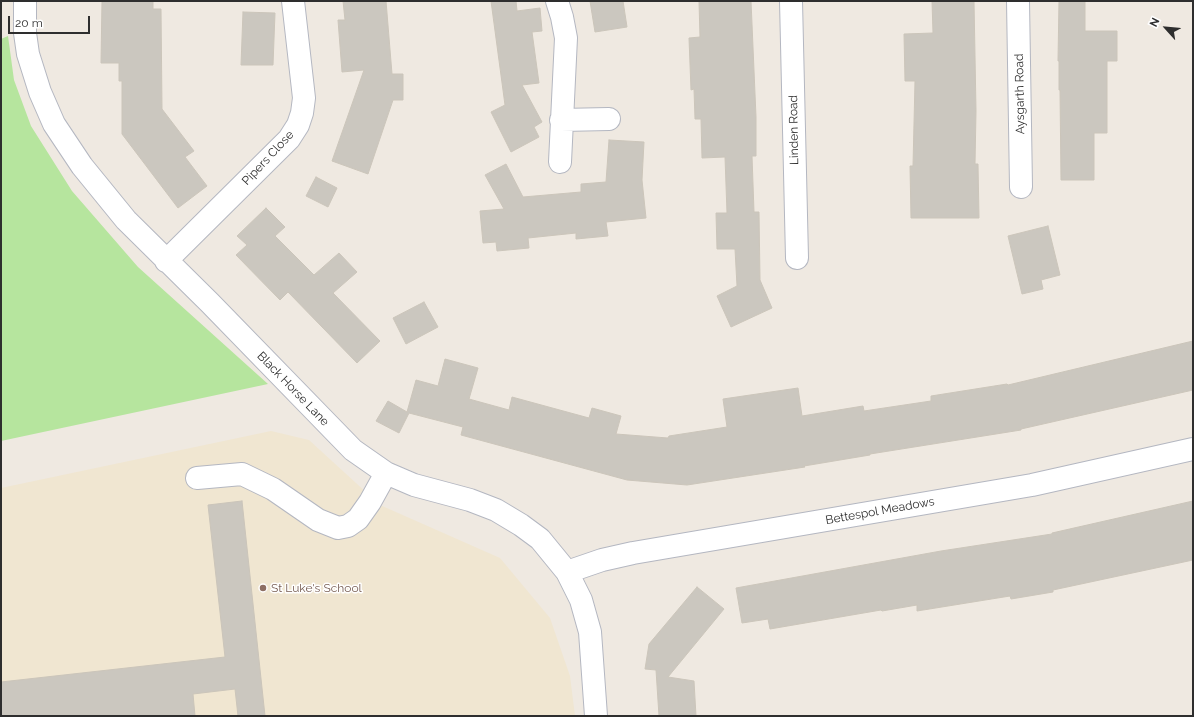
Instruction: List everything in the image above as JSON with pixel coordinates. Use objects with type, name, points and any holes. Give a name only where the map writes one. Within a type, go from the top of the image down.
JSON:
[{"type":"street","name":"Black Horse Lane","points":[[25,1],[25,33],[28,54],[40,92],[54,124],[82,166],[126,220],[210,303],[353,450],[386,473],[414,485],[470,500],[496,510],[521,525],[540,539],[567,572],[581,600],[590,632],[596,716]]},
{"type":"street","name":"Pipers Close","points":[[166,261],[289,139],[298,125],[302,113],[304,98],[293,1]]},
{"type":"street","points":[[557,1],[566,38],[560,162]]},
{"type":"street","name":"Linden Road","points":[[791,1],[797,258]]},
{"type":"street","name":"Aysgarth Road","points":[[1018,1],[1021,187]]},
{"type":"street","points":[[561,120],[609,119]]},
{"type":"street","name":"Bettespol Meadows","points":[[567,572],[602,560],[633,553],[1032,485],[1193,448]]},
{"type":"street","points":[[196,478],[242,474],[273,489],[318,520],[338,528],[348,526],[358,519],[370,502],[386,473]]},
{"type":"shaded area","name":"St Luke's School","points":[[271,431],[309,440],[380,505],[500,558],[550,618],[570,676],[575,716],[1,716],[1,488]]},
{"type":"green space","points":[[8,36],[14,80],[31,126],[72,191],[138,267],[268,384],[1,441],[1,39]]},
{"type":"building","points":[[102,1],[153,1],[153,9],[161,9],[162,109],[194,151],[185,157],[207,186],[178,208],[122,134],[122,81],[119,81],[119,63],[101,63]]},
{"type":"building","points":[[343,1],[386,1],[392,74],[403,74],[403,100],[393,100],[368,174],[332,161],[364,70],[342,72],[338,20],[345,20]]},
{"type":"building","points":[[491,1],[516,1],[517,11],[540,8],[542,31],[532,32],[539,83],[522,85],[542,122],[534,127],[539,137],[511,152],[491,112],[505,105]]},
{"type":"building","points":[[590,1],[623,1],[627,27],[595,32]]},
{"type":"building","points":[[699,1],[751,1],[756,117],[756,156],[752,156],[754,212],[759,212],[760,280],[772,308],[731,327],[717,296],[737,286],[735,249],[717,249],[716,213],[727,213],[725,157],[702,158],[701,119],[695,119],[694,89],[691,90],[689,38],[700,37]]},
{"type":"building","points":[[932,1],[974,1],[976,111],[975,164],[978,164],[979,218],[911,218],[910,166],[913,166],[915,81],[905,81],[904,34],[933,33]]},
{"type":"building","points":[[1059,1],[1085,1],[1085,31],[1117,31],[1117,61],[1107,61],[1107,133],[1094,133],[1094,180],[1061,180],[1060,90],[1058,61]]},
{"type":"building","points":[[243,12],[275,13],[273,65],[241,65]]},
{"type":"building","points":[[609,140],[644,142],[642,180],[646,218],[606,222],[608,236],[576,239],[576,233],[528,238],[529,248],[497,251],[496,242],[483,243],[480,211],[504,209],[485,175],[506,164],[523,197],[581,192],[581,184],[606,182]]},
{"type":"building","points":[[316,177],[337,188],[328,207],[306,196]]},
{"type":"building","points":[[266,208],[285,227],[275,236],[314,275],[339,253],[357,272],[333,293],[380,341],[357,363],[288,292],[280,300],[236,255],[247,245],[237,236]]},
{"type":"building","points":[[1048,226],[1060,275],[1041,280],[1043,289],[1022,294],[1008,236]]},
{"type":"building","points":[[424,302],[438,327],[406,344],[393,318]]},
{"type":"building","points":[[1193,341],[1193,390],[1021,430],[870,454],[804,466],[805,467],[687,485],[627,480],[461,435],[463,427],[409,413],[399,433],[376,421],[388,401],[407,412],[416,380],[438,386],[445,359],[478,368],[469,399],[509,410],[512,397],[589,418],[592,408],[621,416],[616,434],[668,438],[669,436],[727,427],[723,399],[798,388],[802,416],[863,406],[864,411],[931,401],[931,396],[1008,385]]},
{"type":"building","points":[[242,501],[265,716],[238,716],[235,689],[193,694],[195,716],[1,716],[1,682],[225,657],[208,505]]},
{"type":"building","points":[[1193,501],[1193,560],[1053,590],[1053,592],[1011,599],[1010,596],[917,611],[917,605],[770,629],[768,619],[742,623],[736,588],[941,551],[1052,534]]},
{"type":"building","points":[[697,587],[724,609],[668,677],[694,681],[696,716],[659,716],[656,670],[645,669],[649,644]]},
{"type":"place","name":"St Luke's School","points":[[263,588]]}]
